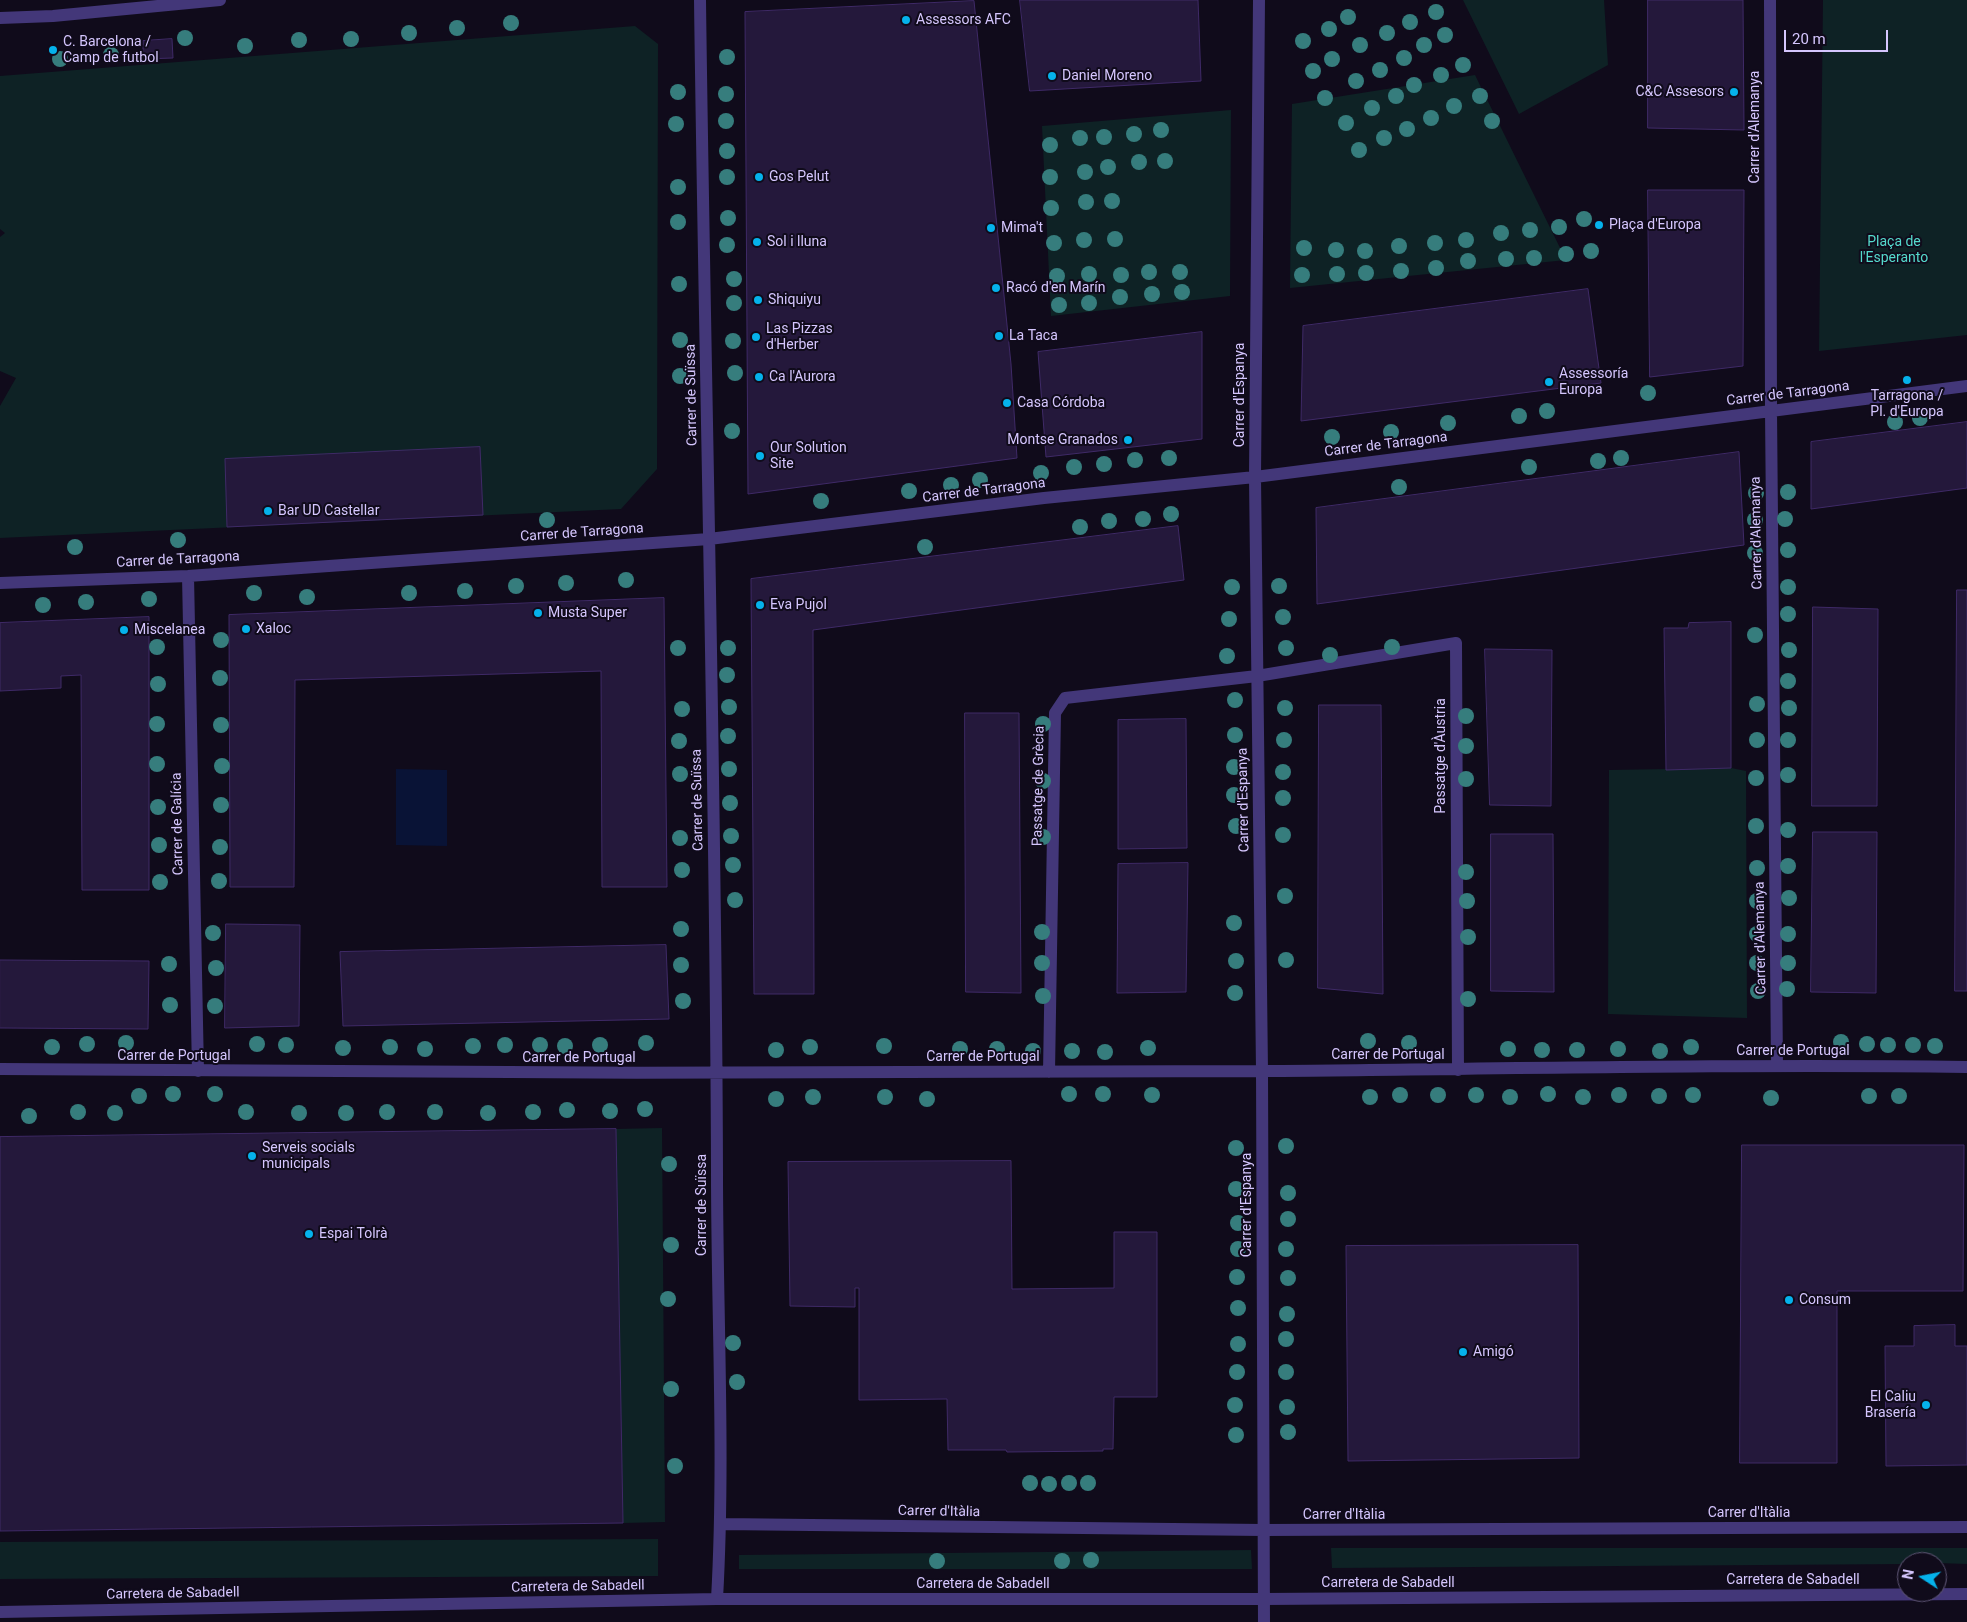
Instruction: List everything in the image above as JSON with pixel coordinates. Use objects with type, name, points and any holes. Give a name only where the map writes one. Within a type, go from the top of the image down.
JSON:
[{"type":"street","points":[[0,18],[53,16],[220,0]]},
{"type":"street","name":"Carrer de Suïssa","points":[[700,0],[717,1074],[717,1285],[722,1524],[717,1599]]},
{"type":"street","name":"Carrer d'Espanya","points":[[1259,0],[1255,477],[1262,1071],[1264,1622]]},
{"type":"street","name":"Carrer d'Alemanya","points":[[1770,0],[1770,411],[1777,1065]]},
{"type":"street","name":"Carrer de Tarragona","points":[[0,583],[188,576],[709,540],[1044,498],[1255,477],[1967,386]]},
{"type":"street","name":"Carrer de Galícia","points":[[188,576],[198,1071]]},
{"type":"street","name":"Passatge d'Àustria","points":[[1257,676],[1456,643],[1458,1070]]},
{"type":"street","name":"Passatge de Grècia","points":[[1049,1072],[1055,713],[1065,698],[1257,676]]},
{"type":"street","name":"Carrer de Portugal","points":[[0,1069],[717,1074],[1458,1070],[1777,1065],[1967,1067]]},
{"type":"street","name":"Carrer d'Itàlia","points":[[722,1524],[1263,1530],[1967,1527]]},
{"type":"street","name":"Carretera de Sabadell","points":[[0,1612],[717,1599],[1265,1599],[1967,1594]]},
{"type":"green space","points":[[1463,0],[1604,0],[1608,65],[1519,114]]},
{"type":"green space","name":"Plaça de l'Esperanto","points":[[1823,0],[1967,0],[1967,335],[1819,351]]},
{"type":"green space","points":[[635,26],[658,44],[657,469],[621,509],[0,538],[0,406],[16,378],[0,371],[0,237],[5,233],[0,229],[0,76]]},
{"type":"green space","points":[[1475,75],[1566,260],[1290,288],[1292,104]]},
{"type":"green space","points":[[1231,110],[1230,296],[1051,316],[1042,126]]},
{"type":"green space","points":[[1731,768],[1746,771],[1747,1018],[1608,1014],[1609,770]]},
{"type":"green space","points":[[662,1128],[665,1522],[623,1523],[616,1129]]},
{"type":"green space","points":[[658,1539],[658,1576],[0,1579],[0,1542]]},
{"type":"green space","points":[[1331,1548],[1967,1548],[1967,1564],[1947,1563],[1947,1552],[1897,1552],[1897,1564],[1332,1568]]},
{"type":"green space","points":[[1251,1550],[1252,1569],[739,1569],[739,1555]]},
{"type":"water","points":[[396,769],[447,770],[447,846],[396,845]]},
{"type":"building","points":[[1020,0],[1198,0],[1201,81],[1030,91]]},
{"type":"building","points":[[1648,0],[1743,0],[1744,130],[1648,128]]},
{"type":"building","points":[[974,1],[1011,364],[1017,458],[748,494],[745,12]]},
{"type":"building","points":[[172,39],[173,58],[143,59],[143,41]]},
{"type":"building","points":[[1648,190],[1744,190],[1743,366],[1650,377]]},
{"type":"building","points":[[1588,289],[1601,383],[1301,421],[1303,326]]},
{"type":"building","points":[[1202,332],[1202,439],[1046,457],[1038,352]]},
{"type":"building","points":[[1967,422],[1967,488],[1811,509],[1811,442]]},
{"type":"building","points":[[480,447],[483,515],[227,527],[225,459]]},
{"type":"building","points":[[1739,452],[1744,545],[1317,604],[1316,508]]},
{"type":"building","points":[[1178,526],[1184,580],[813,630],[814,994],[754,994],[751,579]]},
{"type":"building","points":[[1957,590],[1967,590],[1967,991],[1955,991]]},
{"type":"building","points":[[664,598],[667,887],[602,887],[601,671],[295,680],[294,887],[230,887],[229,615]]},
{"type":"building","points":[[1813,607],[1878,609],[1877,806],[1812,806]]},
{"type":"building","points":[[149,617],[149,890],[82,890],[81,675],[61,676],[61,688],[0,691],[0,623]]},
{"type":"building","points":[[1731,622],[1731,768],[1666,770],[1664,628],[1688,628],[1689,623]]},
{"type":"building","points":[[1485,649],[1552,650],[1551,806],[1490,805]]},
{"type":"building","points":[[1319,705],[1381,705],[1383,994],[1318,988]]},
{"type":"building","points":[[965,713],[1019,713],[1021,993],[966,992]]},
{"type":"building","points":[[1186,719],[1187,848],[1118,849],[1118,720]]},
{"type":"building","points":[[1813,832],[1877,832],[1876,993],[1811,992]]},
{"type":"building","points":[[1491,834],[1553,834],[1554,992],[1491,991]]},
{"type":"building","points":[[1188,863],[1186,992],[1117,993],[1118,864]]},
{"type":"building","points":[[226,924],[300,925],[299,1026],[225,1028]]},
{"type":"building","points":[[666,945],[669,1019],[343,1026],[340,952]]},
{"type":"building","points":[[0,960],[149,961],[148,1029],[0,1028]]},
{"type":"building","name":"Espai Tolrà","points":[[616,1129],[623,1523],[0,1531],[0,1137]]},
{"type":"building","name":"Consum","points":[[1742,1145],[1964,1145],[1963,1291],[1837,1291],[1837,1463],[1740,1463]]},
{"type":"building","points":[[1011,1161],[1012,1289],[1114,1288],[1114,1232],[1157,1232],[1157,1397],[1114,1397],[1113,1449],[1103,1449],[1103,1451],[1007,1452],[1006,1450],[948,1450],[947,1399],[859,1400],[859,1288],[855,1288],[855,1307],[790,1306],[788,1162]]},
{"type":"building","name":"Amigó","points":[[1578,1245],[1579,1458],[1348,1461],[1346,1246]]},
{"type":"building","name":"El Caliu Brasería","points":[[1955,1325],[1955,1346],[1967,1346],[1967,1465],[1886,1466],[1885,1346],[1914,1346],[1914,1326]]},
{"type":"place","name":"Assessors AFC","points":[[906,20]]},
{"type":"place","name":"C. Barcelona / Camp de futbol","points":[[53,50]]},
{"type":"place","name":"Daniel Moreno","points":[[1052,76]]},
{"type":"place","name":"C&C Assesors","points":[[1734,92]]},
{"type":"place","name":"Gos Pelut","points":[[759,177]]},
{"type":"place","name":"Plaça d'Europa","points":[[1599,225]]},
{"type":"place","name":"Mima't","points":[[991,228]]},
{"type":"place","name":"Sol i lluna","points":[[757,242]]},
{"type":"place","name":"Racó d'en Marín","points":[[996,288]]},
{"type":"place","name":"Shiquiyu","points":[[758,300]]},
{"type":"place","name":"La Taca","points":[[999,336]]},
{"type":"place","name":"Las Pizzas d'Herber","points":[[756,337]]},
{"type":"place","name":"Ca l'Aurora","points":[[759,377]]},
{"type":"place","name":"Tarragona / Pl. d'Europa","points":[[1907,380]]},
{"type":"place","name":"Assessoría Europa","points":[[1549,382]]},
{"type":"place","name":"Casa Córdoba","points":[[1007,403]]},
{"type":"place","name":"Montse Granados","points":[[1128,440]]},
{"type":"place","name":"Our Solution Site","points":[[760,456]]},
{"type":"place","name":"Bar UD Castellar","points":[[268,511]]},
{"type":"place","name":"Eva Pujol","points":[[760,605]]},
{"type":"place","name":"Musta Super","points":[[538,613]]},
{"type":"place","name":"Xaloc","points":[[246,629]]},
{"type":"place","name":"Miscelanea","points":[[124,630]]},
{"type":"place","name":"Serveis socials municipals","points":[[252,1156]]},
{"type":"place","name":"Espai Tolrà","points":[[309,1234]]},
{"type":"place","name":"Consum","points":[[1789,1300]]},
{"type":"place","name":"Amigó","points":[[1463,1352]]},
{"type":"place","name":"El Caliu Brasería","points":[[1926,1405]]}]
